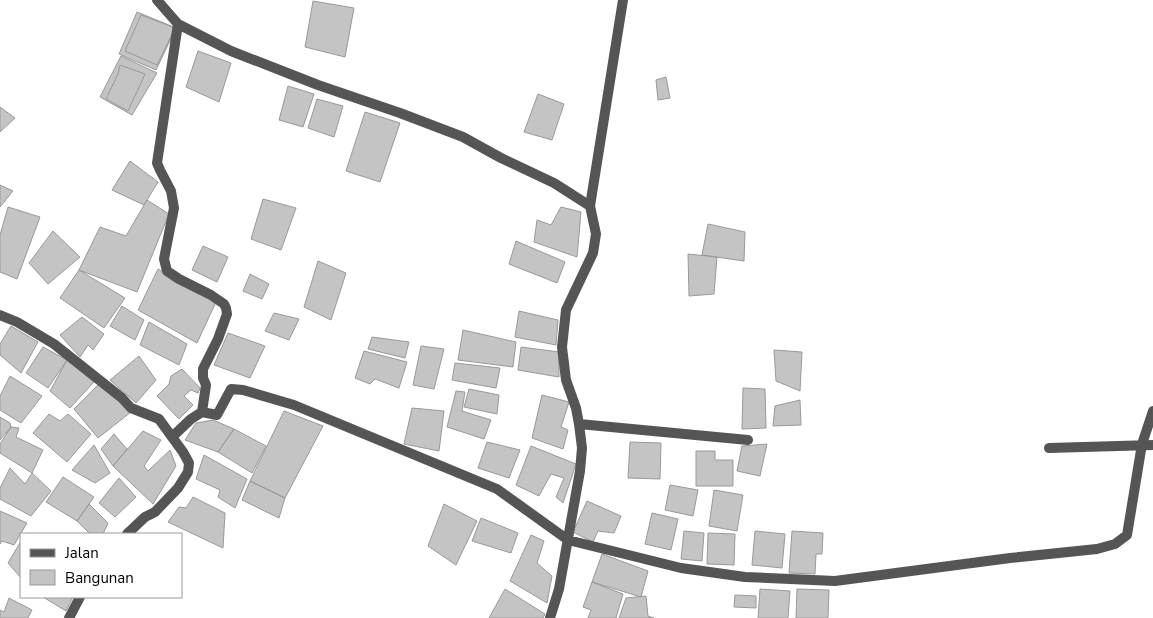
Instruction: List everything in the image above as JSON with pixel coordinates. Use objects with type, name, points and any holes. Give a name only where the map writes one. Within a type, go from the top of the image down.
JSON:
[{"type":"street","points":[[157,0],[178,24],[240,55],[463,137],[501,158],[554,182],[590,206]]},
{"type":"street","points":[[550,618],[568,540],[582,448],[576,408],[566,380],[562,347],[566,310],[593,253],[596,234],[590,206],[623,0]]},
{"type":"street","points":[[178,24],[157,163],[171,191],[174,208],[164,260],[167,272],[212,295],[224,304],[227,314],[218,339],[203,369],[203,378],[206,385],[202,412]]},
{"type":"street","points":[[0,315],[17,322],[54,344],[122,398],[131,408],[159,419],[183,452],[189,463],[188,472],[178,488],[155,512],[145,517],[128,533]]},
{"type":"street","points":[[172,437],[190,419],[202,412],[218,415],[231,389],[242,390],[294,405],[497,489],[568,540],[681,568],[745,576],[835,581],[1010,558],[1097,549],[1115,544],[1127,535],[1142,444],[1153,411]]},
{"type":"street","points":[[579,424],[748,440]]},
{"type":"street","points":[[1050,448],[1153,445]]},
{"type":"street","points":[[69,618],[79,598]]},
{"type":"building","points":[[313,1],[354,8],[345,57],[305,47]]},
{"type":"building","points":[[137,12],[176,28],[156,70],[119,54]]},
{"type":"building","points":[[141,15],[175,28],[157,65],[125,51]]},
{"type":"building","points":[[198,51],[231,63],[219,102],[186,87]]},
{"type":"building","points":[[121,56],[157,73],[132,115],[100,97]]},
{"type":"building","points":[[120,65],[145,74],[128,111],[106,99],[118,74]]},
{"type":"building","points":[[666,77],[670,98],[658,100],[656,80]]},
{"type":"building","points":[[288,86],[314,94],[303,127],[279,120]]},
{"type":"building","points":[[538,94],[564,104],[552,140],[524,132]]},
{"type":"building","points":[[317,99],[343,106],[334,137],[308,128]]},
{"type":"building","points":[[0,107],[15,118],[0,132]]},
{"type":"building","points":[[365,112],[400,123],[380,182],[346,171]]},
{"type":"building","points":[[130,161],[158,182],[144,205],[112,190]]},
{"type":"building","points":[[0,185],[13,191],[0,207]]},
{"type":"building","points":[[263,199],[296,208],[281,250],[251,239]]},
{"type":"building","points":[[147,200],[169,214],[137,292],[79,270],[100,227],[126,236]]},
{"type":"building","points":[[8,207],[40,217],[17,279],[0,272],[0,235]]},
{"type":"building","points":[[561,207],[581,212],[577,257],[534,242],[537,220],[551,225]]},
{"type":"building","points":[[708,224],[745,232],[744,261],[702,255]]},
{"type":"building","points":[[53,231],[80,257],[48,284],[29,263]]},
{"type":"building","points":[[516,241],[565,262],[557,283],[509,264]]},
{"type":"building","points":[[203,246],[228,257],[217,282],[192,270]]},
{"type":"building","points":[[688,254],[717,257],[714,294],[689,296]]},
{"type":"building","points":[[318,261],[346,273],[331,320],[304,307]]},
{"type":"building","points":[[158,269],[216,302],[197,343],[138,310]]},
{"type":"building","points":[[79,270],[125,298],[104,328],[60,298]]},
{"type":"building","points":[[250,274],[269,284],[262,299],[243,291]]},
{"type":"building","points":[[122,306],[144,320],[135,340],[110,326]]},
{"type":"building","points":[[519,311],[558,320],[556,345],[515,337]]},
{"type":"building","points":[[274,313],[299,319],[289,340],[265,331]]},
{"type":"building","points":[[82,317],[104,334],[93,350],[88,345],[80,357],[60,335]]},
{"type":"building","points":[[149,322],[187,344],[179,365],[140,345]]},
{"type":"building","points":[[11,326],[38,342],[21,373],[0,355],[0,344]]},
{"type":"building","points":[[463,330],[516,342],[513,367],[458,360]]},
{"type":"building","points":[[228,333],[265,346],[250,378],[214,365]]},
{"type":"building","points":[[372,337],[409,342],[405,358],[368,349]]},
{"type":"building","points":[[421,346],[444,349],[434,389],[413,385]]},
{"type":"building","points":[[43,347],[67,360],[48,388],[26,373]]},
{"type":"building","points":[[521,347],[559,352],[559,377],[518,370]]},
{"type":"building","points":[[774,350],[802,352],[800,391],[776,381]]},
{"type":"building","points":[[364,351],[407,362],[399,388],[375,379],[370,384],[355,378]]},
{"type":"building","points":[[139,356],[156,380],[136,403],[110,380]]},
{"type":"building","points":[[67,360],[94,382],[70,408],[50,391]]},
{"type":"building","points":[[455,363],[500,368],[496,388],[452,380]]},
{"type":"building","points":[[182,369],[200,388],[198,393],[191,390],[184,396],[193,405],[179,419],[157,396],[169,384],[171,376]]},
{"type":"building","points":[[10,376],[42,396],[21,423],[0,410],[0,396]]},
{"type":"building","points":[[99,384],[131,412],[98,438],[74,409]]},
{"type":"building","points":[[743,388],[765,389],[766,428],[742,429]]},
{"type":"building","points":[[469,389],[499,395],[497,414],[464,407]]},
{"type":"building","points":[[456,391],[465,392],[462,411],[491,420],[484,439],[447,427]]},
{"type":"building","points":[[542,395],[569,402],[561,427],[568,430],[563,449],[532,438]]},
{"type":"building","points":[[800,400],[801,425],[773,426],[775,406]]},
{"type":"building","points":[[412,408],[444,411],[439,451],[404,444]]},
{"type":"building","points":[[284,411],[323,426],[285,498],[250,481]]},
{"type":"building","points":[[49,414],[60,421],[68,414],[91,434],[67,462],[33,433]]},
{"type":"building","points":[[0,417],[10,423],[11,427],[0,440]]},
{"type":"building","points":[[213,420],[234,429],[218,452],[185,440],[196,423]]},
{"type":"building","points":[[11,427],[19,428],[16,437],[43,450],[32,473],[0,453],[0,444]]},
{"type":"building","points":[[234,429],[266,446],[252,473],[218,452]]},
{"type":"building","points":[[143,431],[161,440],[144,466],[148,471],[170,450],[176,466],[153,504],[113,466]]},
{"type":"building","points":[[114,434],[127,449],[113,466],[101,449]]},
{"type":"building","points":[[487,442],[520,450],[509,478],[478,468]]},
{"type":"building","points":[[630,442],[661,443],[660,479],[628,478]]},
{"type":"building","points":[[767,444],[760,476],[737,471],[742,446]]},
{"type":"building","points":[[94,445],[110,473],[95,483],[72,470]]},
{"type":"building","points":[[531,446],[576,464],[563,503],[556,497],[564,478],[551,474],[539,496],[516,485]]},
{"type":"building","points":[[696,451],[715,451],[715,460],[733,460],[733,486],[696,486]]},
{"type":"building","points":[[204,455],[247,479],[235,508],[218,497],[220,490],[196,479]]},
{"type":"building","points":[[10,468],[25,484],[32,473],[51,491],[31,516],[0,499],[0,488]]},
{"type":"building","points":[[63,477],[94,497],[77,521],[46,502]]},
{"type":"building","points":[[119,478],[136,497],[115,517],[99,503]]},
{"type":"building","points":[[250,481],[285,498],[279,518],[242,500]]},
{"type":"building","points":[[670,485],[698,490],[693,516],[665,510]]},
{"type":"building","points":[[714,490],[743,495],[737,531],[709,526]]},
{"type":"building","points":[[193,497],[225,513],[223,548],[168,522],[179,507],[186,508]]},
{"type":"building","points":[[587,501],[621,516],[614,533],[598,531],[593,542],[573,532]]},
{"type":"building","points":[[89,504],[108,523],[103,533],[89,533],[77,521]]},
{"type":"building","points":[[444,504],[477,521],[456,565],[428,546]]},
{"type":"building","points":[[0,511],[27,523],[14,545],[2,541],[0,544]]},
{"type":"building","points":[[652,513],[678,519],[671,550],[645,544]]},
{"type":"building","points":[[481,518],[518,533],[511,553],[472,541]]},
{"type":"building","points":[[684,531],[704,533],[702,561],[681,559]]},
{"type":"building","points":[[755,531],[785,534],[782,568],[752,565]]},
{"type":"building","points":[[792,531],[823,533],[822,554],[816,554],[815,574],[789,573]]},
{"type":"building","points":[[708,533],[735,534],[734,565],[707,564]]},
{"type":"building","points":[[531,535],[544,541],[537,563],[552,576],[547,603],[510,581]]},
{"type":"building","points":[[20,543],[20,577],[8,563]]},
{"type":"building","points":[[602,554],[648,571],[641,597],[592,582]]},
{"type":"building","points":[[592,582],[623,594],[616,618],[588,618],[591,610],[583,607]]},
{"type":"building","points":[[505,589],[545,614],[543,618],[489,618]]},
{"type":"building","points":[[760,589],[790,591],[788,618],[758,618]]},
{"type":"building","points":[[797,589],[829,590],[828,618],[796,618]]},
{"type":"building","points":[[735,595],[756,596],[756,608],[734,607]]},
{"type":"building","points":[[646,596],[648,616],[654,618],[619,618],[626,598]]},
{"type":"building","points":[[9,598],[32,610],[28,618],[0,618],[0,610],[4,612]]},
{"type":"building","points":[[45,598],[72,598],[66,611]]}]
